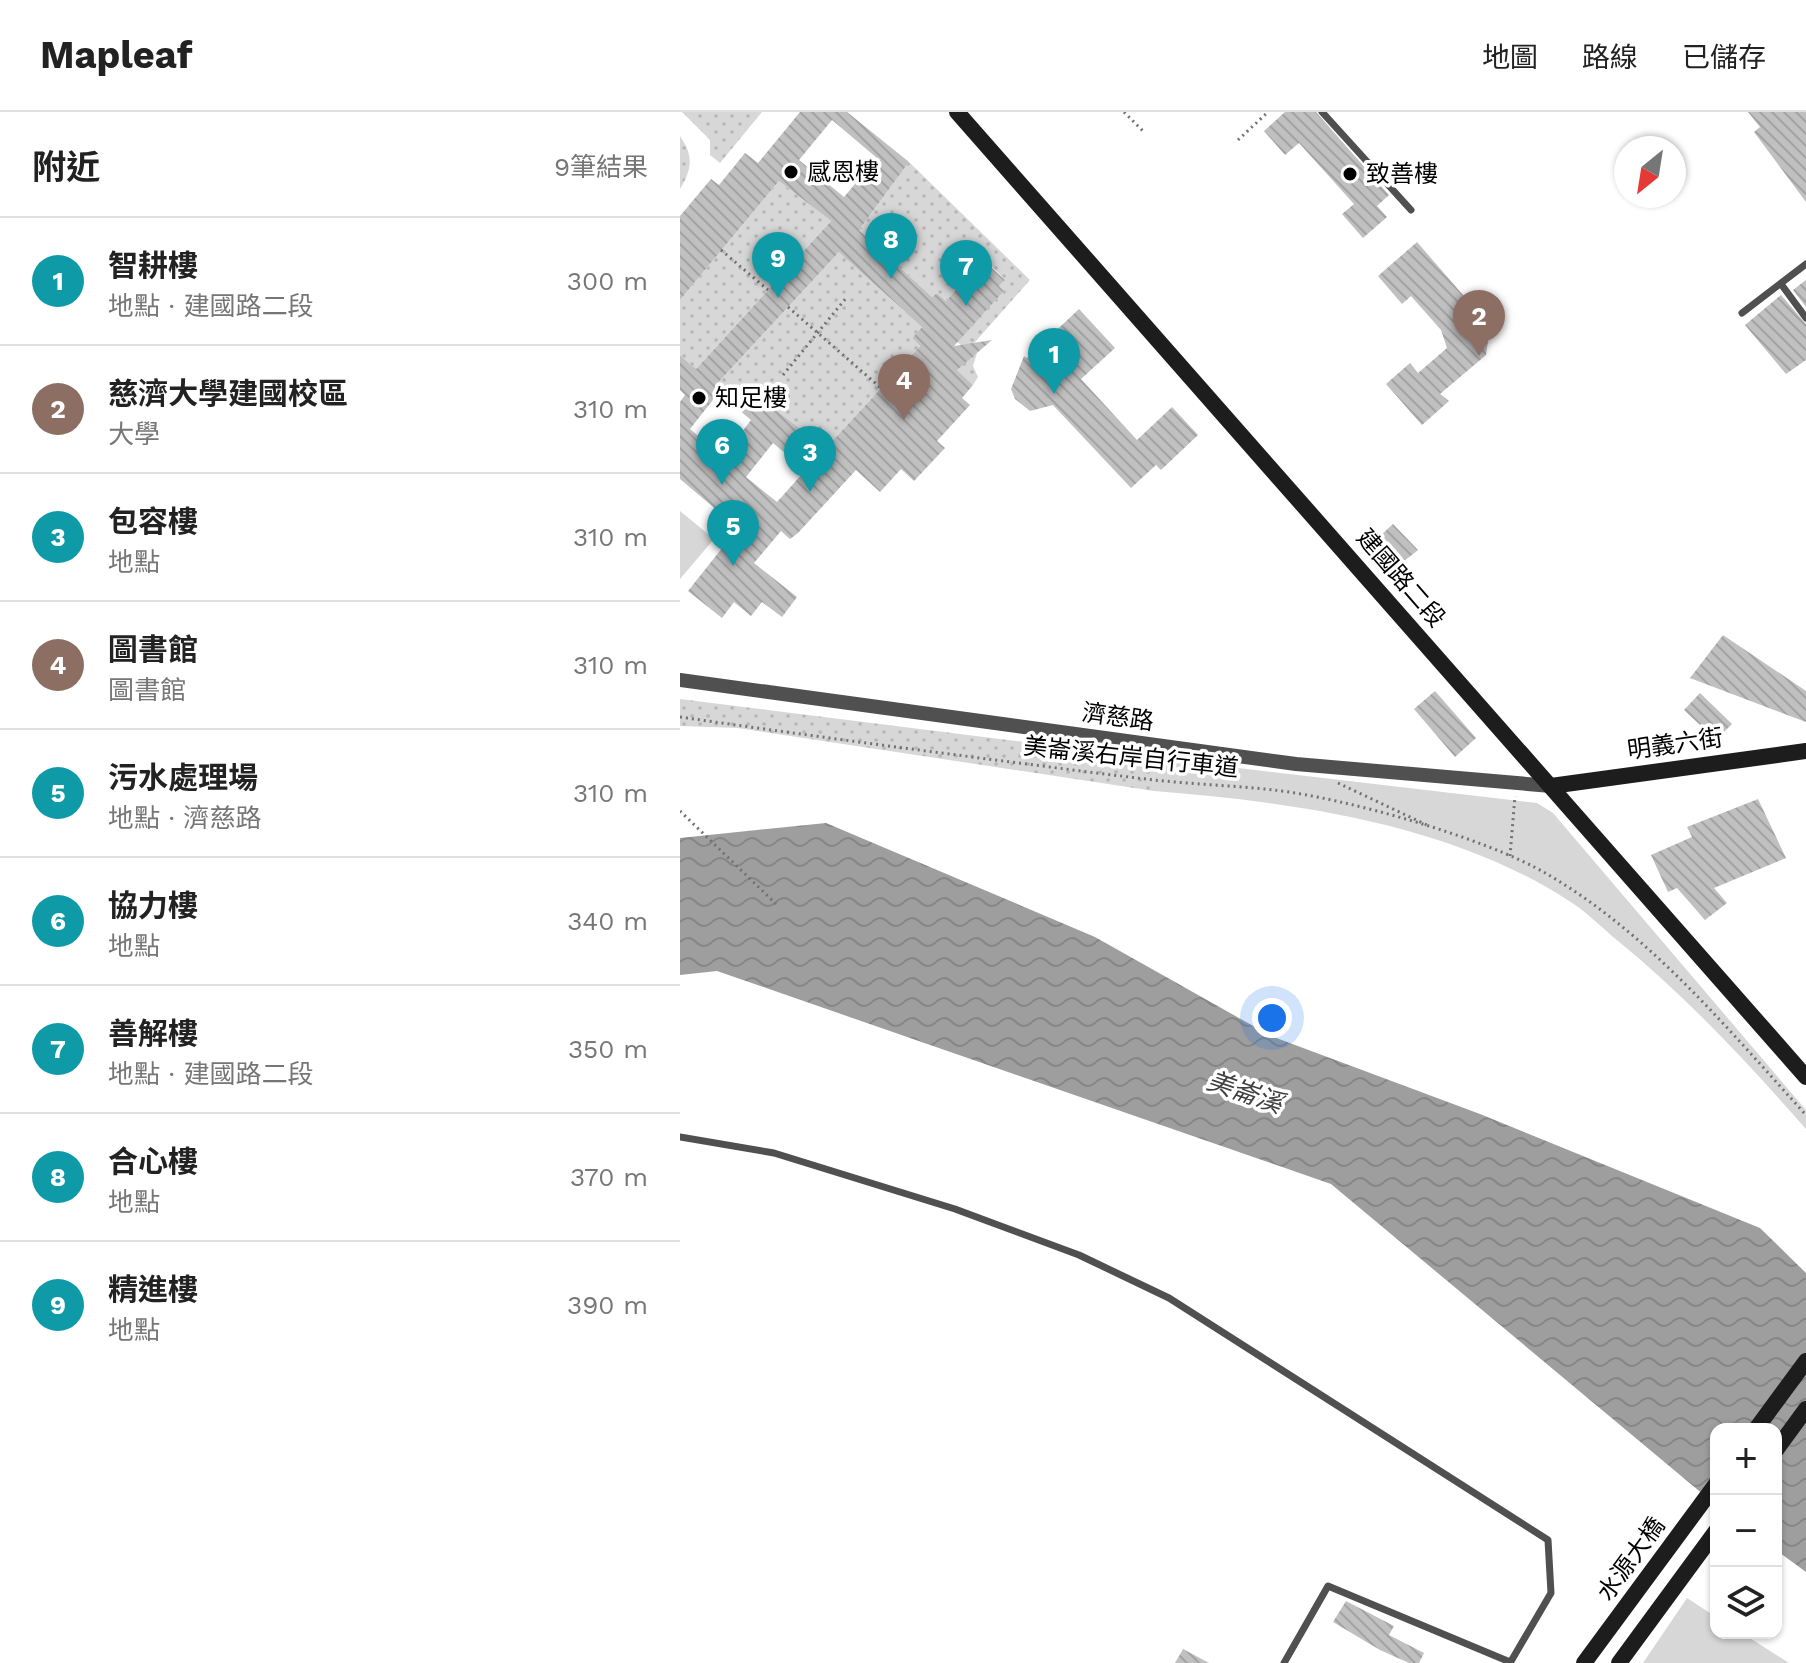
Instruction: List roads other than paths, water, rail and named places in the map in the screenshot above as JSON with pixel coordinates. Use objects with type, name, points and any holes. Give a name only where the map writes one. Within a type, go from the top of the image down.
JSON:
[{"type":"street","name":"建國路二段","points":[[957,112],[1806,1077]]},
{"type":"street","name":"濟慈路","points":[[680,680],[1326,767],[1551,786]]},
{"type":"street","name":"明義六街","points":[[1551,786],[1806,751]]},
{"type":"street","points":[[1760,1423],[1806,1361]]},
{"type":"street","points":[[1782,1442],[1806,1409]]},
{"type":"street","name":"水源大橋","points":[[1584,1663],[1710,1492]]},
{"type":"street","points":[[1619,1663],[1710,1539]]},
{"type":"lane","points":[[1322,112],[1411,210]]},
{"type":"lane","points":[[1742,313],[1806,264]]},
{"type":"lane","points":[[1781,284],[1806,318]]},
{"type":"lane","points":[[680,1137],[774,1153],[955,1209],[1079,1255],[1183,1306],[1548,1540],[1551,1593],[1510,1662],[1328,1586],[1284,1663]]},
{"type":"water","name":"美崙溪","points":[[826,823],[1095,937],[1271,1036],[1480,1114],[1760,1228],[1806,1273],[1806,1572],[1782,1554],[1782,1423],[1710,1423],[1710,1500],[1331,1184],[717,971],[680,975],[680,838]]},
{"type":"place","name":"感恩樓","points":[[791,172]]},
{"type":"place","name":"致善樓","points":[[1350,174]]},
{"type":"place","name":"合心樓","points":[[891,279]]},
{"type":"place","name":"精進樓","points":[[778,298]]},
{"type":"place","name":"善解樓","points":[[966,306]]},
{"type":"place","name":"慈濟大學建國校區","points":[[1479,356]]},
{"type":"place","name":"智耕樓","points":[[1054,394]]},
{"type":"place","name":"知足樓","points":[[699,398]]},
{"type":"place","name":"圖書館","points":[[904,420]]},
{"type":"place","name":"協力樓","points":[[722,485]]},
{"type":"place","name":"包容樓","points":[[810,492]]},
{"type":"place","name":"污水處理場","points":[[733,566]]}]
